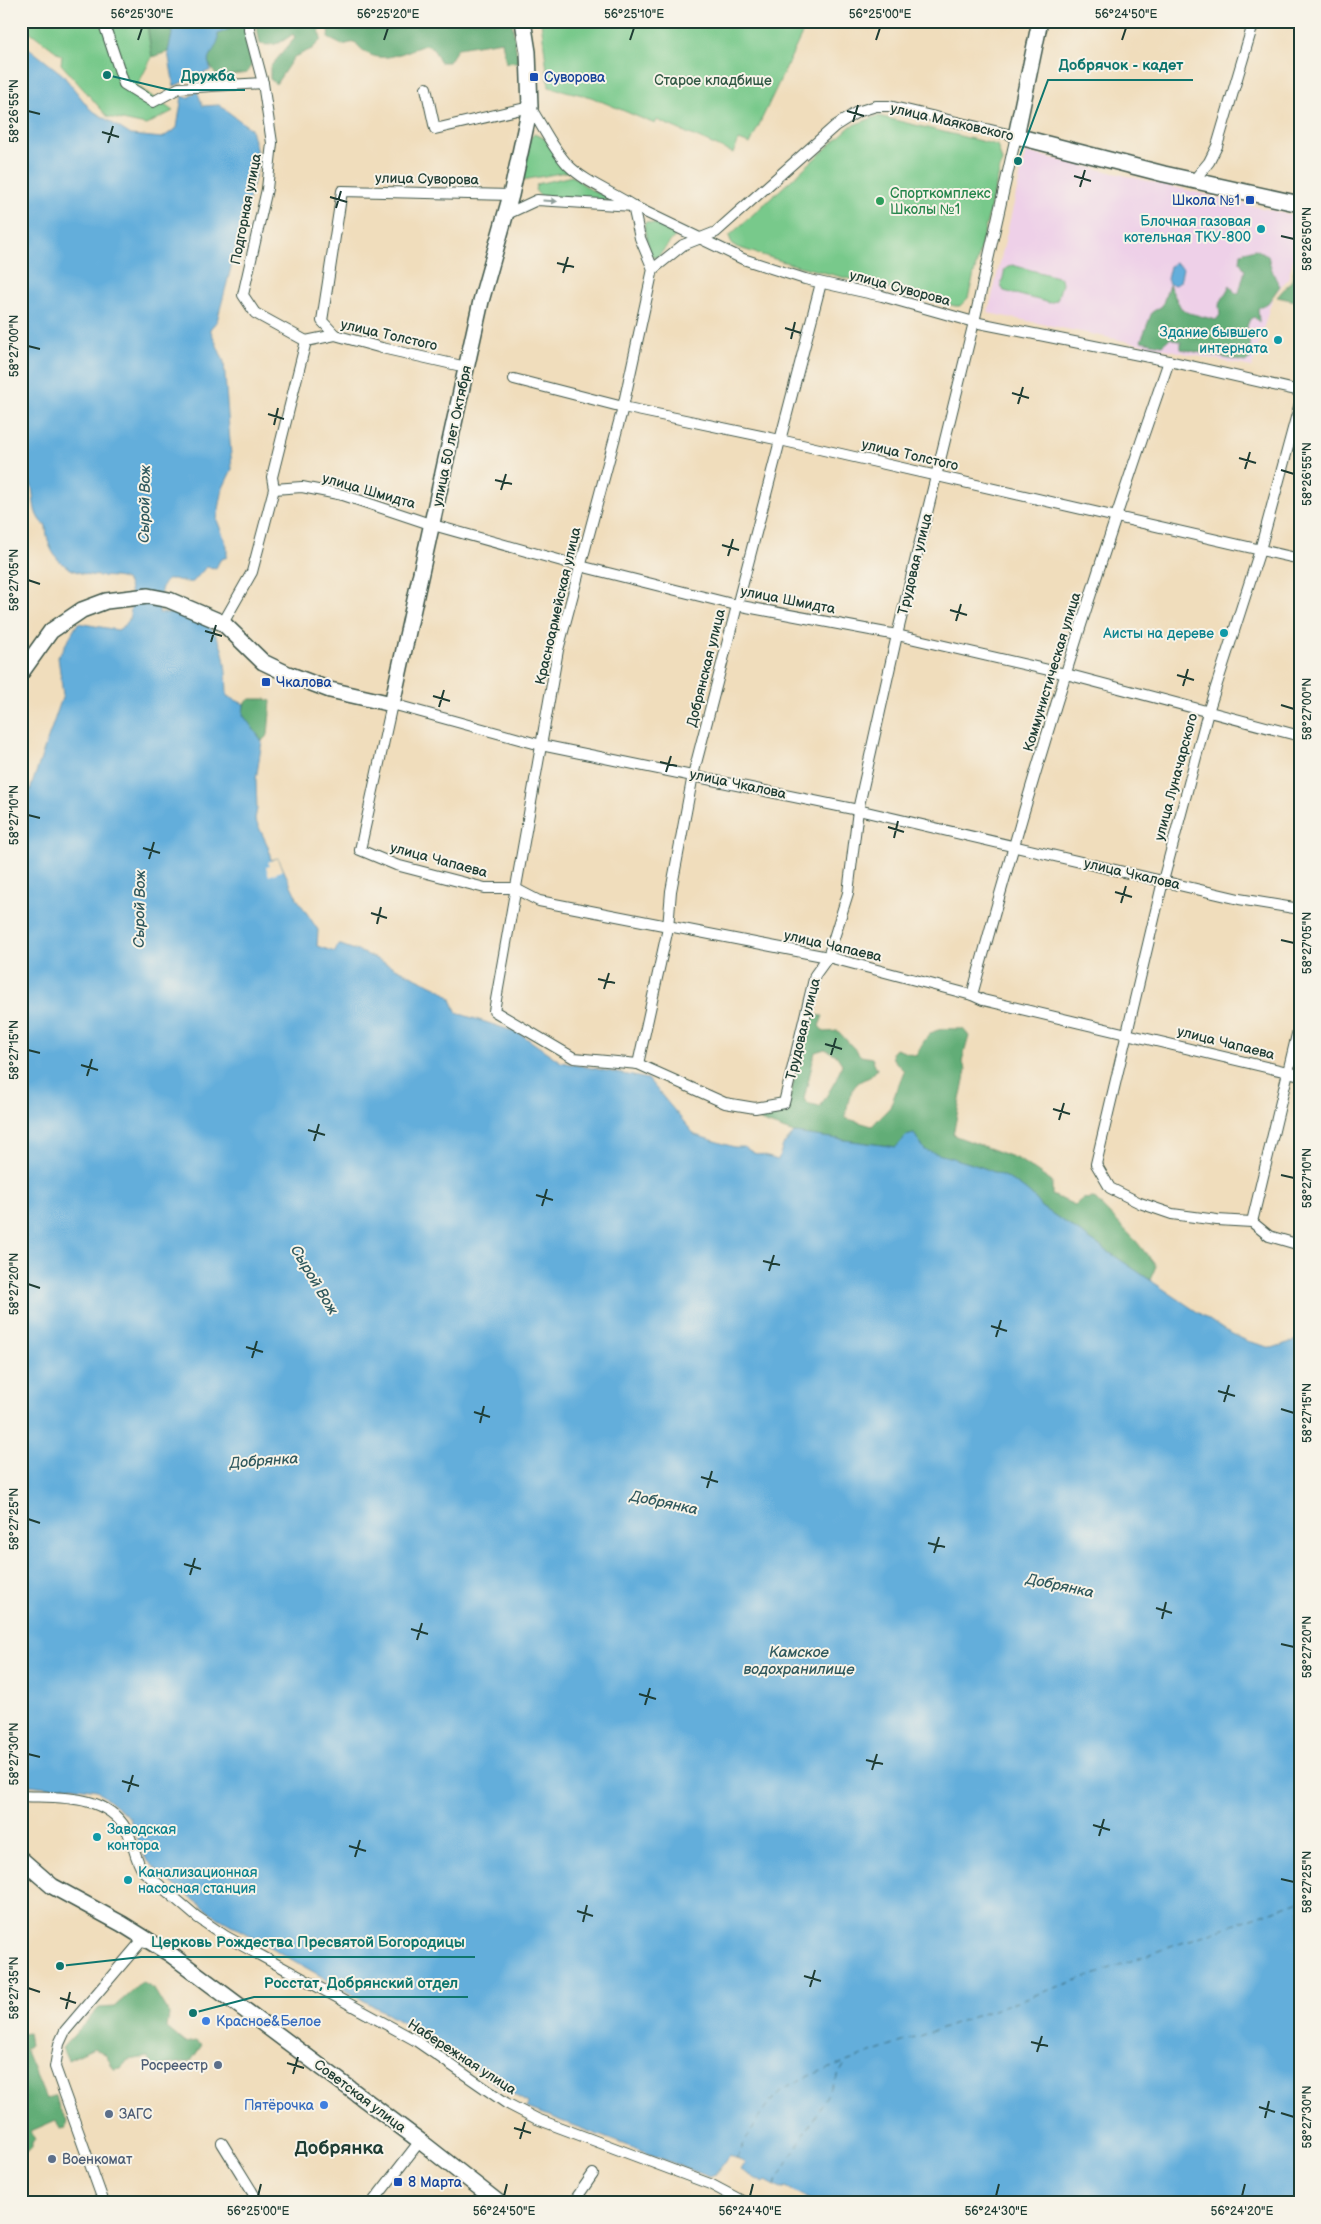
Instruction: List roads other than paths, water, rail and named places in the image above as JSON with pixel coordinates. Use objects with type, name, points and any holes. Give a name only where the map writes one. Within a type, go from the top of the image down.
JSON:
[{"type":"main road","name":"улица 50 лет Октября","points":[[392,704],[481,301],[511,195],[530,107],[528,52],[523,21]]},
{"type":"main road","name":"Трудовая улица","points":[[1016,136],[1040,21]]},
{"type":"main road","name":"улица Маяковского","points":[[1016,136],[1300,204]]},
{"type":"main road","name":"улица Чкалова","points":[[21,672],[50,631],[82,610],[95,604],[120,598],[148,596],[169,600],[224,623],[263,662],[330,690],[392,704]]},
{"type":"main road","name":"Советская улица","points":[[21,1859],[52,1886],[145,1937],[420,2141],[499,2203]]},
{"type":"street","points":[[103,21],[124,84],[153,102],[179,88],[263,83]]},
{"type":"street","name":"Подгорная улица","points":[[249,21],[249,30],[263,83],[272,143],[267,189],[243,295],[255,313],[306,341]]},
{"type":"street","points":[[1194,180],[1209,162],[1217,146],[1254,21]]},
{"type":"street","points":[[426,88],[435,129],[530,107],[568,164],[590,182],[610,191],[633,206],[640,238],[653,269]]},
{"type":"street","name":"улица Маяковского","points":[[653,269],[674,251],[704,238],[730,220],[835,126],[869,107],[889,106],[1016,136]]},
{"type":"street","name":"Трудовая улица","points":[[638,1064],[725,1103],[755,1108],[784,1103],[815,975],[828,958],[848,893],[858,810],[897,635],[974,322],[1016,136]]},
{"type":"street","name":"улица Суворова","points":[[335,335],[322,320],[342,191],[511,195]]},
{"type":"street","name":"улица Суворова","points":[[505,215],[537,200],[633,206],[758,265],[821,283],[882,296],[974,322],[1169,361],[1300,391]]},
{"type":"street","name":"Красноармейская улица","points":[[638,1064],[574,1058],[494,1011],[514,888],[542,745],[558,650],[623,407],[653,269]]},
{"type":"street","name":"Добрянская улица","points":[[638,1064],[668,928],[671,891],[694,775],[736,605],[821,283]]},
{"type":"street","name":"улица Толстого","points":[[306,341],[335,335],[466,367]]},
{"type":"street","points":[[224,623],[252,572],[274,489],[272,478],[306,341]]},
{"type":"street","name":"Коммунистическая улица","points":[[972,995],[1012,847],[1116,516],[1169,361]]},
{"type":"street","name":"улица Толстого","points":[[514,379],[623,407],[937,475],[1300,559]]},
{"type":"street","name":"улица Луначарского","points":[[1252,1222],[1172,1214],[1140,1203],[1110,1188],[1096,1164],[1129,1033],[1163,882],[1208,712],[1260,550],[1300,403]]},
{"type":"street","name":"улица Шмидта","points":[[274,489],[302,487],[343,495],[433,524],[580,566],[736,605],[897,635],[1066,674],[1300,736]]},
{"type":"street","name":"улица Чкалова","points":[[392,704],[542,745],[858,810],[1163,882],[1300,909]]},
{"type":"street","name":"улица 50 лет Октября","points":[[360,850],[392,704]]},
{"type":"street","name":"улица Чапаева","points":[[360,850],[396,865],[485,888],[514,888],[540,901],[668,928],[828,958],[972,995],[983,1000],[1129,1033],[1300,1075]]},
{"type":"street","points":[[1300,1022],[1252,1222],[1269,1236],[1300,1245]]},
{"type":"street","name":"Набережная улица","points":[[21,1796],[86,1800],[107,1809],[127,1829],[138,1863],[143,1871],[208,1926],[415,2040],[506,2104],[537,2119],[710,2184],[746,2203]]},
{"type":"street","points":[[104,2203],[55,2067],[59,2044],[65,2031],[145,1937]]},
{"type":"street","points":[[372,2203],[420,2141]]},
{"type":"street","points":[[222,2143],[259,2203]]},
{"type":"street","points":[[573,2203],[594,2174]]},
{"type":"water","points":[[175,21],[233,21],[232,28],[218,34],[218,41],[208,61],[211,70],[174,86],[168,52]]},
{"type":"water","name":"Камское водохранилище","points":[[21,42],[62,74],[90,109],[131,135],[162,138],[177,128],[182,96],[188,98],[197,91],[203,106],[219,105],[251,129],[259,161],[217,321],[210,329],[224,362],[232,469],[223,488],[217,520],[227,546],[227,557],[220,560],[216,568],[206,567],[193,582],[173,579],[165,582],[161,592],[159,613],[180,613],[199,619],[209,627],[221,646],[226,670],[227,696],[244,704],[243,715],[262,741],[256,780],[257,809],[255,819],[268,846],[271,860],[278,858],[298,900],[318,930],[317,946],[335,952],[338,944],[366,954],[440,989],[450,997],[457,1013],[519,1033],[561,1062],[648,1079],[695,1135],[734,1147],[744,1147],[754,1153],[778,1160],[783,1145],[794,1133],[896,1147],[906,1136],[914,1134],[925,1150],[989,1170],[1018,1185],[1042,1207],[1224,1330],[1247,1341],[1272,1348],[1300,1339],[1300,2203],[816,2203],[786,2187],[781,2189],[766,2181],[763,2183],[741,2170],[745,2163],[730,2155],[715,2175],[710,2177],[527,2108],[528,2103],[497,2085],[442,2045],[217,1917],[165,1878],[146,1859],[129,1817],[97,1790],[63,1785],[63,1789],[21,1784],[21,816],[63,695],[58,657],[78,623],[118,630],[128,621],[131,604],[129,587],[126,580],[77,572],[68,568],[55,555],[50,547],[46,526],[41,522],[35,511],[32,487],[21,462]]},
{"type":"water","points":[[1175,263],[1183,268],[1180,282],[1176,285],[1169,284],[1167,279],[1170,266]]},
{"type":"place","name":"Дружба","points":[[107,75]]},
{"type":"place","name":"Суворова","points":[[534,77]]},
{"type":"place","name":"Добрячок - кадет","points":[[1018,161]]},
{"type":"place","name":"Школа №1","points":[[1250,200]]},
{"type":"place","name":"Спорткомплекс Школы №1","points":[[880,201]]},
{"type":"place","name":"Блочная газовая котельная ТКУ-800","points":[[1261,229]]},
{"type":"place","name":"Здание бывшего интерната","points":[[1278,340]]},
{"type":"place","name":"Аисты на дереве","points":[[1224,633]]},
{"type":"place","name":"Чкалова","points":[[266,682]]},
{"type":"place","name":"Заводская контора","points":[[97,1837]]},
{"type":"place","name":"Канализационная насосная станция","points":[[128,1880]]},
{"type":"place","name":"Церковь Рождества Пресвятой Богородицы","points":[[60,1966]]},
{"type":"place","name":"Росстат, Добрянский отдел","points":[[193,2013]]},
{"type":"place","name":"Красное&Белое","points":[[206,2021]]},
{"type":"place","name":"Росреестр","points":[[218,2065]]},
{"type":"place","name":"Пятёрочка","points":[[324,2105]]},
{"type":"place","name":"ЗАГС","points":[[109,2114]]},
{"type":"place","name":"Военкомат","points":[[52,2159]]},
{"type":"place","name":"8 Марта","points":[[398,2182]]},
{"type":"district","name":"Добрянка","points":[[339,2148]]},
{"type":"park label","name":"Старое кладбище","points":[[713,80]]},
{"type":"water label","name":"Сырой Вож","points":[[145,504]]},
{"type":"water label","name":"Сырой Вож","points":[[140,909]]},
{"type":"water label","name":"Сырой Вож","points":[[314,1280]]}]
